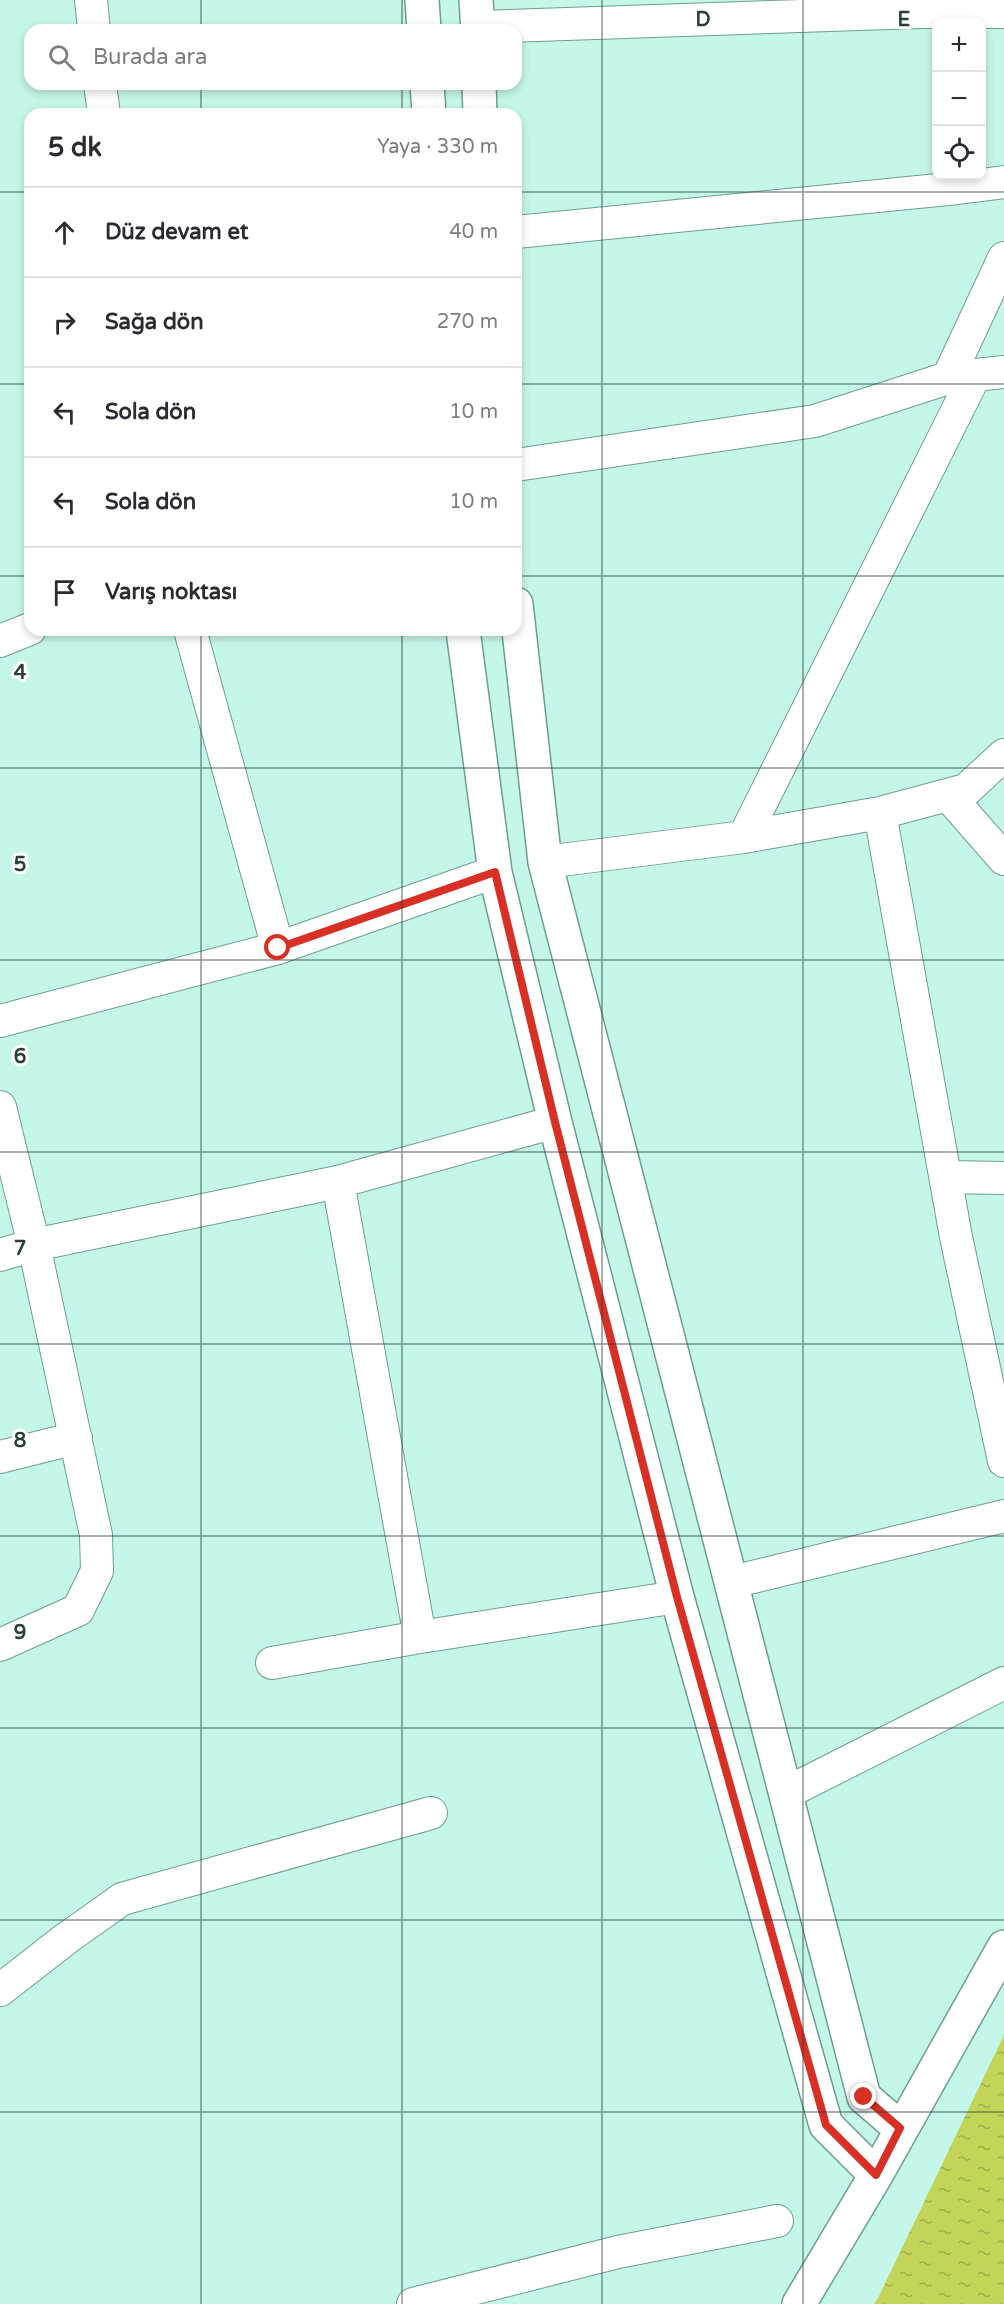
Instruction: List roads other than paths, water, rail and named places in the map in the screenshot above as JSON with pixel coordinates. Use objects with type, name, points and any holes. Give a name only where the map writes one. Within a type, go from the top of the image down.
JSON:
[{"type":"main road","points":[[422,0],[424,24]]},
{"type":"main road","points":[[427,90],[429,108]]},
{"type":"main road","points":[[479,90],[480,108]]},
{"type":"main road","points":[[464,636],[495,872],[555,1122],[677,1597],[826,2125],[876,2175]]},
{"type":"main road","points":[[520,636],[545,862],[864,2097],[900,2128]]},
{"type":"main road","points":[[799,2304],[876,2175],[900,2128],[1004,1947]]},
{"type":"street","points":[[91,0],[93,24]]},
{"type":"street","points":[[477,19],[1004,12]]},
{"type":"street","points":[[101,90],[103,108]]},
{"type":"street","points":[[522,231],[1004,182]]},
{"type":"street","points":[[744,837],[976,375],[1004,258]]},
{"type":"street","points":[[522,464],[815,421],[976,375]]},
{"type":"street","points":[[0,641],[24,631]]},
{"type":"street","points":[[192,636],[278,948]]},
{"type":"street","points":[[545,862],[744,837],[880,813],[966,790],[1004,755]]},
{"type":"street","points":[[948,795],[1004,859]]},
{"type":"street","points":[[880,813],[956,1237],[1004,1461]]},
{"type":"street","points":[[0,1021],[278,948],[495,872]]},
{"type":"street","points":[[0,1107],[34,1245],[76,1438],[96,1535],[97,1571],[78,1610],[0,1645]]},
{"type":"street","points":[[0,1255],[34,1245],[338,1182],[555,1122]]},
{"type":"street","points":[[946,1178],[1004,1178]]},
{"type":"street","points":[[338,1182],[420,1637]]},
{"type":"street","points":[[0,1457],[76,1438]]},
{"type":"street","points":[[732,1582],[1004,1516]]},
{"type":"street","points":[[272,1663],[420,1637],[677,1597]]},
{"type":"street","points":[[786,1792],[1004,1683]]},
{"type":"street","points":[[0,1990],[122,1899],[431,1813]]},
{"type":"street","points":[[413,2304],[618,2252],[777,2221]]},
{"type":"water","points":[[1004,2035],[1004,2304],[874,2304],[879,2296]]}]
